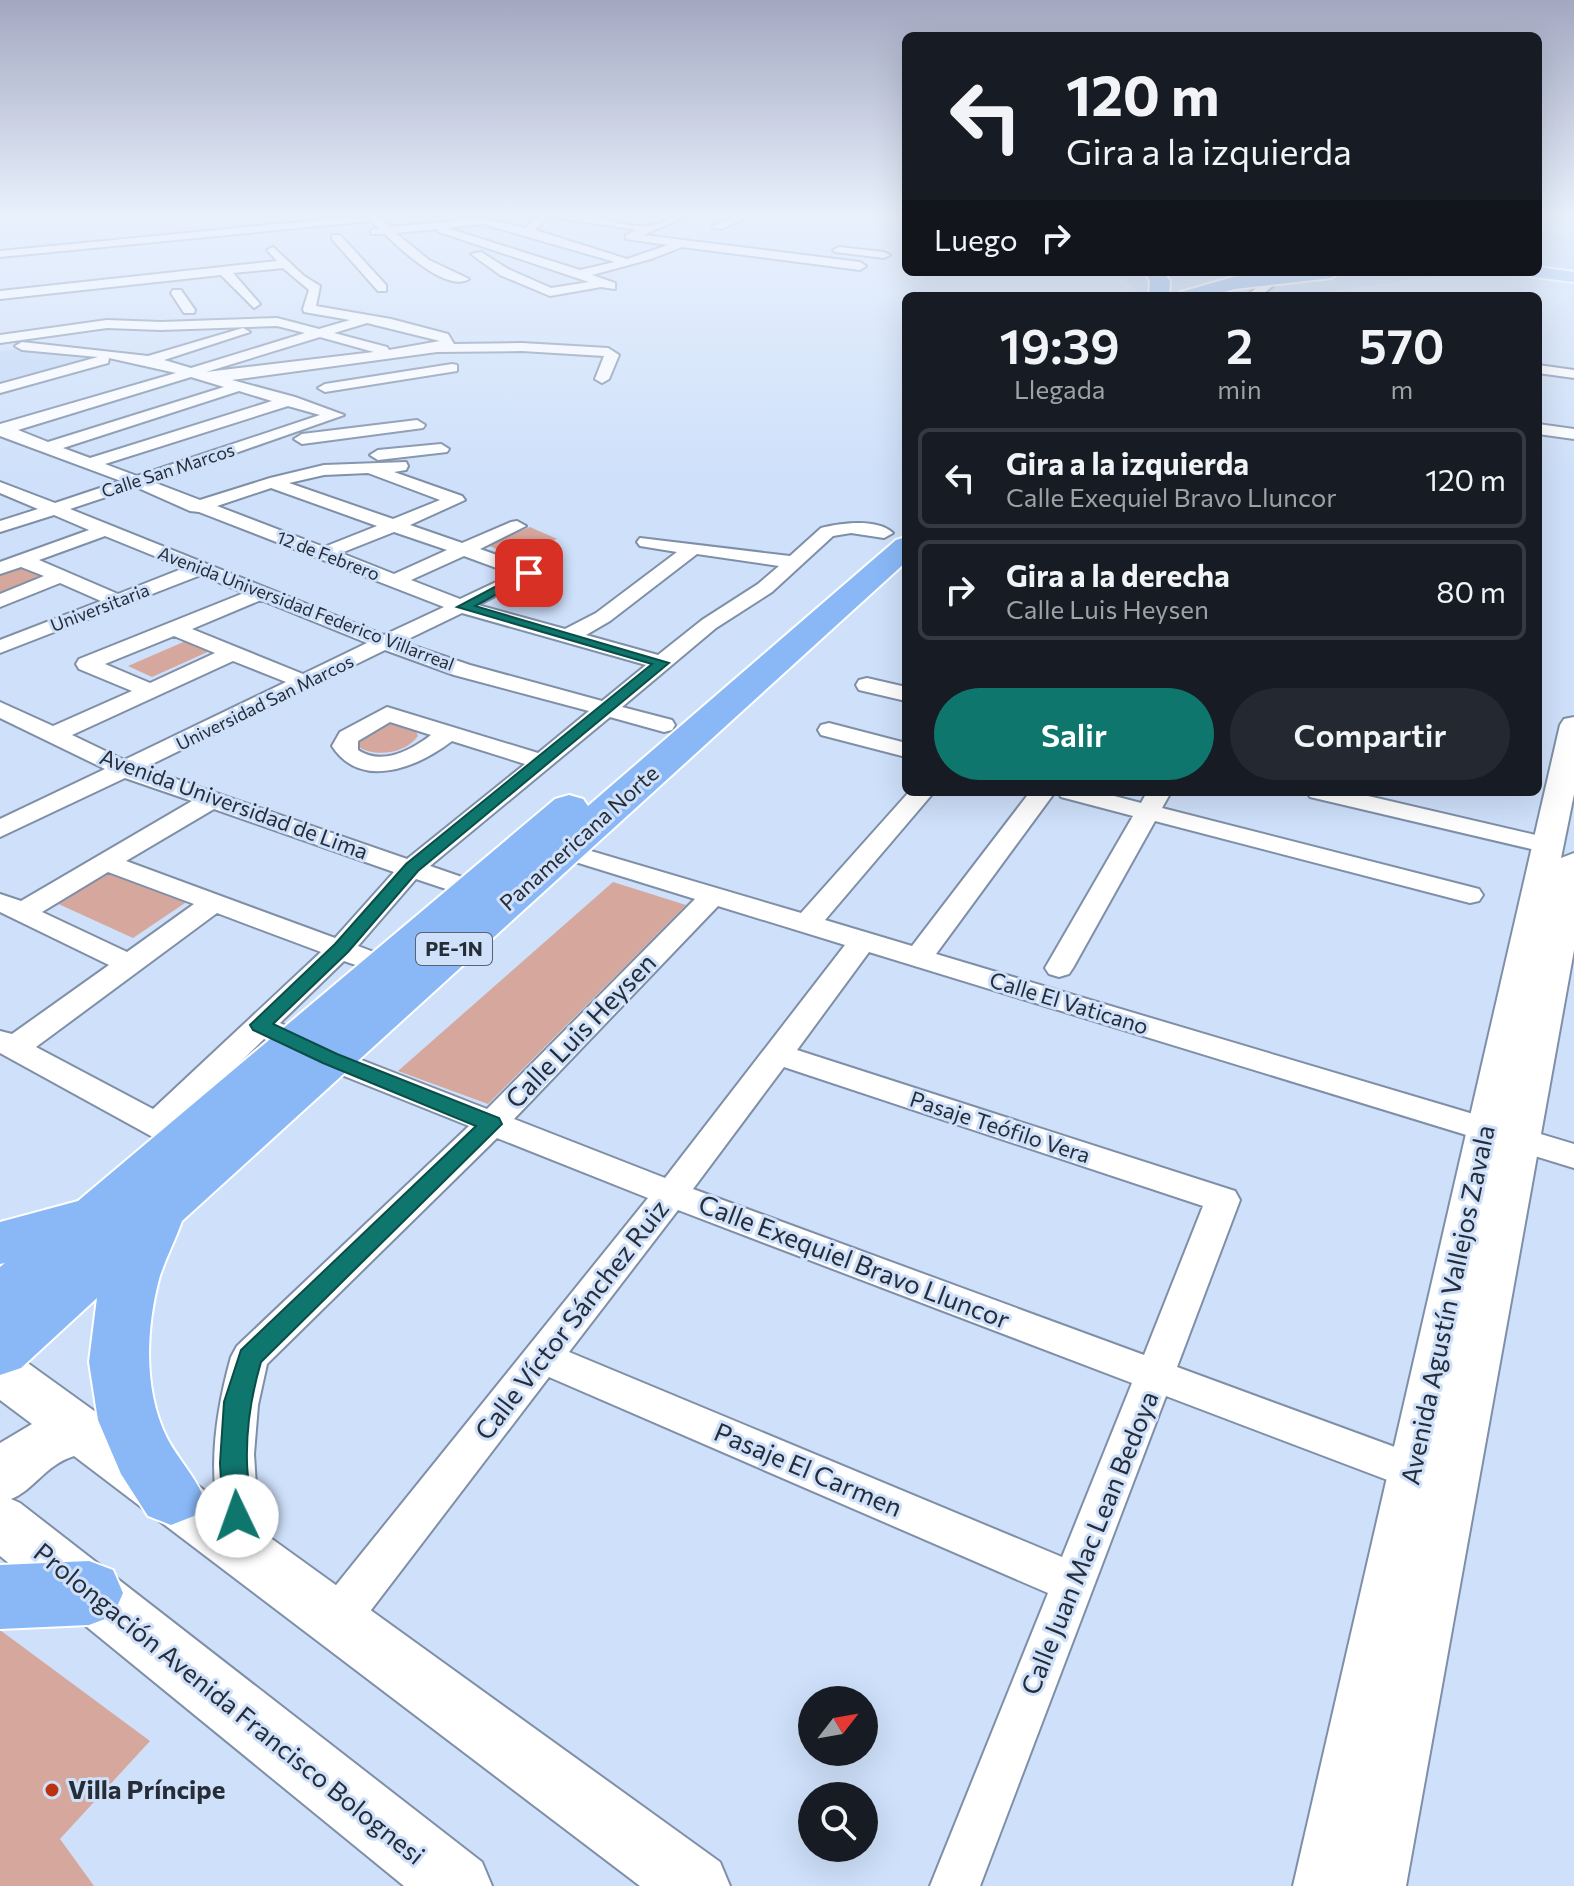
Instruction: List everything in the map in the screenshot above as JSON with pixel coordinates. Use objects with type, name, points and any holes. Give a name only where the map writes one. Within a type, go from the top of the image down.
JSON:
[{"type":"highway","name":"Panamericana Norte","points":[[0,1351],[161,1210],[295,1042],[664,725],[899,531]]},
{"type":"highway","name":"Panamericana Norte","points":[[0,1300],[95,1215],[170,1132],[565,851],[899,531]]},
{"type":"highway","points":[[161,1210],[138,1254],[123,1302],[117,1352],[123,1402],[141,1451],[171,1496]]},
{"type":"highway","points":[[0,1243],[38,1235],[95,1215]]},
{"type":"highway","points":[[0,1597],[89,1593]]},
{"type":"main road","points":[[0,1371],[696,1886]]},
{"type":"main road","points":[[0,1479],[27,1452],[45,1442],[82,1431]]},
{"type":"main road","name":"Prolongación Avenida Francisco Bolognesi","points":[[0,1521],[458,1886]]},
{"type":"street","points":[[184,303],[189,310]]},
{"type":"street","points":[[148,360],[307,316],[311,303]]},
{"type":"street","points":[[309,309],[443,337],[448,342],[437,348]]},
{"type":"street","points":[[1,430],[366,319]]},
{"type":"street","points":[[0,342],[111,320],[182,324],[277,322],[398,354]]},
{"type":"street","points":[[46,348],[102,329],[111,320]]},
{"type":"street","points":[[0,389],[121,355],[152,342],[182,324]]},
{"type":"street","points":[[0,342],[148,360],[290,400]]},
{"type":"street","points":[[213,378],[437,348],[522,347],[608,352],[612,355],[602,379]]},
{"type":"street","points":[[325,388],[458,372],[437,348]]},
{"type":"street","points":[[1542,370],[1574,374]]},
{"type":"street","points":[[46,448],[241,386]]},
{"type":"street","points":[[134,389],[184,404]]},
{"type":"street","points":[[87,464],[290,400]]},
{"type":"street","name":"Calle San Marcos","points":[[0,527],[336,415],[290,400]]},
{"type":"street","points":[[32,405],[79,406],[169,439]]},
{"type":"street","points":[[255,442],[417,425]]},
{"type":"street","name":"12 de Febrero","points":[[1,430],[463,607],[662,663]]},
{"type":"street","points":[[1542,430],[1574,434]]},
{"type":"street","points":[[295,476],[310,465],[323,461],[441,449]]},
{"type":"street","points":[[196,507],[295,476],[328,469],[374,470],[400,466]]},
{"type":"street","points":[[323,554],[456,500],[374,470]]},
{"type":"street","points":[[273,483],[462,550]]},
{"type":"street","name":"Avenida Universidad Federico Villarreal","points":[[0,487],[387,644],[462,670],[664,725]]},
{"type":"street","points":[[393,581],[517,526]]},
{"type":"street","points":[[0,568],[105,530]]},
{"type":"street","points":[[295,1042],[341,948],[412,868],[709,624],[754,596],[833,530],[899,531]]},
{"type":"street","points":[[646,542],[793,562]]},
{"type":"street","name":"Universidad San Marcos","points":[[3,824],[125,770],[529,573],[462,550]]},
{"type":"street","points":[[567,637],[603,617],[691,550]]},
{"type":"street","points":[[22,560],[118,601]]},
{"type":"street","name":"Universitaria","points":[[0,647],[200,569]]},
{"type":"street","points":[[0,601],[61,576]]},
{"type":"street","points":[[149,690],[87,664],[261,593]]},
{"type":"street","points":[[175,629],[306,683]]},
{"type":"street","points":[[53,735],[233,653]]},
{"type":"street","points":[[867,685],[902,693]]},
{"type":"street","name":"Avenida Universidad de Lima","points":[[0,709],[125,770],[473,890]]},
{"type":"street","points":[[447,734],[411,762],[369,763],[347,754],[344,746],[348,737],[387,714],[544,762]]},
{"type":"street","name":"Avenida Agustín Vallejos Zavala","points":[[1324,1886],[1432,1478],[1561,853],[1574,725]]},
{"type":"street","points":[[829,730],[902,749]]},
{"type":"street","points":[[807,924],[919,796]]},
{"type":"street","points":[[918,958],[1040,796]]},
{"type":"street","points":[[1103,796],[1153,802],[1470,895]]},
{"type":"street","points":[[1335,796],[1561,853]]},
{"type":"street","points":[[11,907],[107,863],[211,800]]},
{"type":"street","points":[[1059,968],[1153,802]]},
{"type":"street","name":"Calle El Vaticano","points":[[565,851],[1574,1156]]},
{"type":"street","name":"Avenida Agustín Vallejos Zavala","points":[[1503,1135],[1568,922],[1561,853]]},
{"type":"street","points":[[107,863],[385,966]]},
{"type":"street","name":"Calle Luis Heysen","points":[[251,1556],[237,1516],[233,1463],[236,1402],[250,1357],[491,1124],[713,896]]},
{"type":"street","points":[[170,1132],[7,1044],[130,964],[216,901]]},
{"type":"street","points":[[11,907],[130,964]]},
{"type":"street","name":"Calle Víctor Sánchez Ruiz","points":[[336,1620],[671,1194],[863,941]]},
{"type":"street","name":"Calle Exequiel Bravo Lluncor","points":[[295,1042],[491,1124],[671,1194],[1432,1478]]},
{"type":"street","name":"Pasaje Teófilo Vera","points":[[777,1054],[1223,1200]]},
{"type":"street","name":"Calle Juan Mac Lean Bedoya","points":[[955,1886],[1223,1200]]},
{"type":"street","name":"Pasaje El Carmen","points":[[542,1357],[1074,1583]]},
{"type":"street","name":"Avenida Agustín Vallejos Zavala","points":[[1375,1886],[1432,1478]]},
{"type":"shaded area","points":[[15,349],[109,355],[0,386],[0,351]]},
{"type":"shaded area","points":[[530,527],[557,539],[512,556],[485,544]]},
{"type":"shaded area","points":[[21,563],[48,575],[0,592],[0,571]]},
{"type":"shaded area","points":[[188,640],[212,650],[152,677],[128,666]]},
{"type":"shaded area","points":[[389,722],[414,727],[418,736],[406,747],[389,752],[372,752],[357,746],[355,736]]},
{"type":"shaded area","points":[[104,871],[188,901],[133,938],[54,902]]},
{"type":"shaded area","points":[[613,882],[686,905],[488,1104],[398,1071]]},
{"type":"shaded area","name":"Villa Príncipe","points":[[0,1630],[150,1741],[60,1839],[94,1886],[0,1886]]},
{"type":"place","name":"Villa Príncipe","points":[[52,1790]]},
{"type":"route","points":[[237,1516],[233,1463],[236,1402],[250,1357],[491,1124],[330,1059],[260,1025],[341,948],[412,868],[662,663],[463,607],[529,573]]}]
